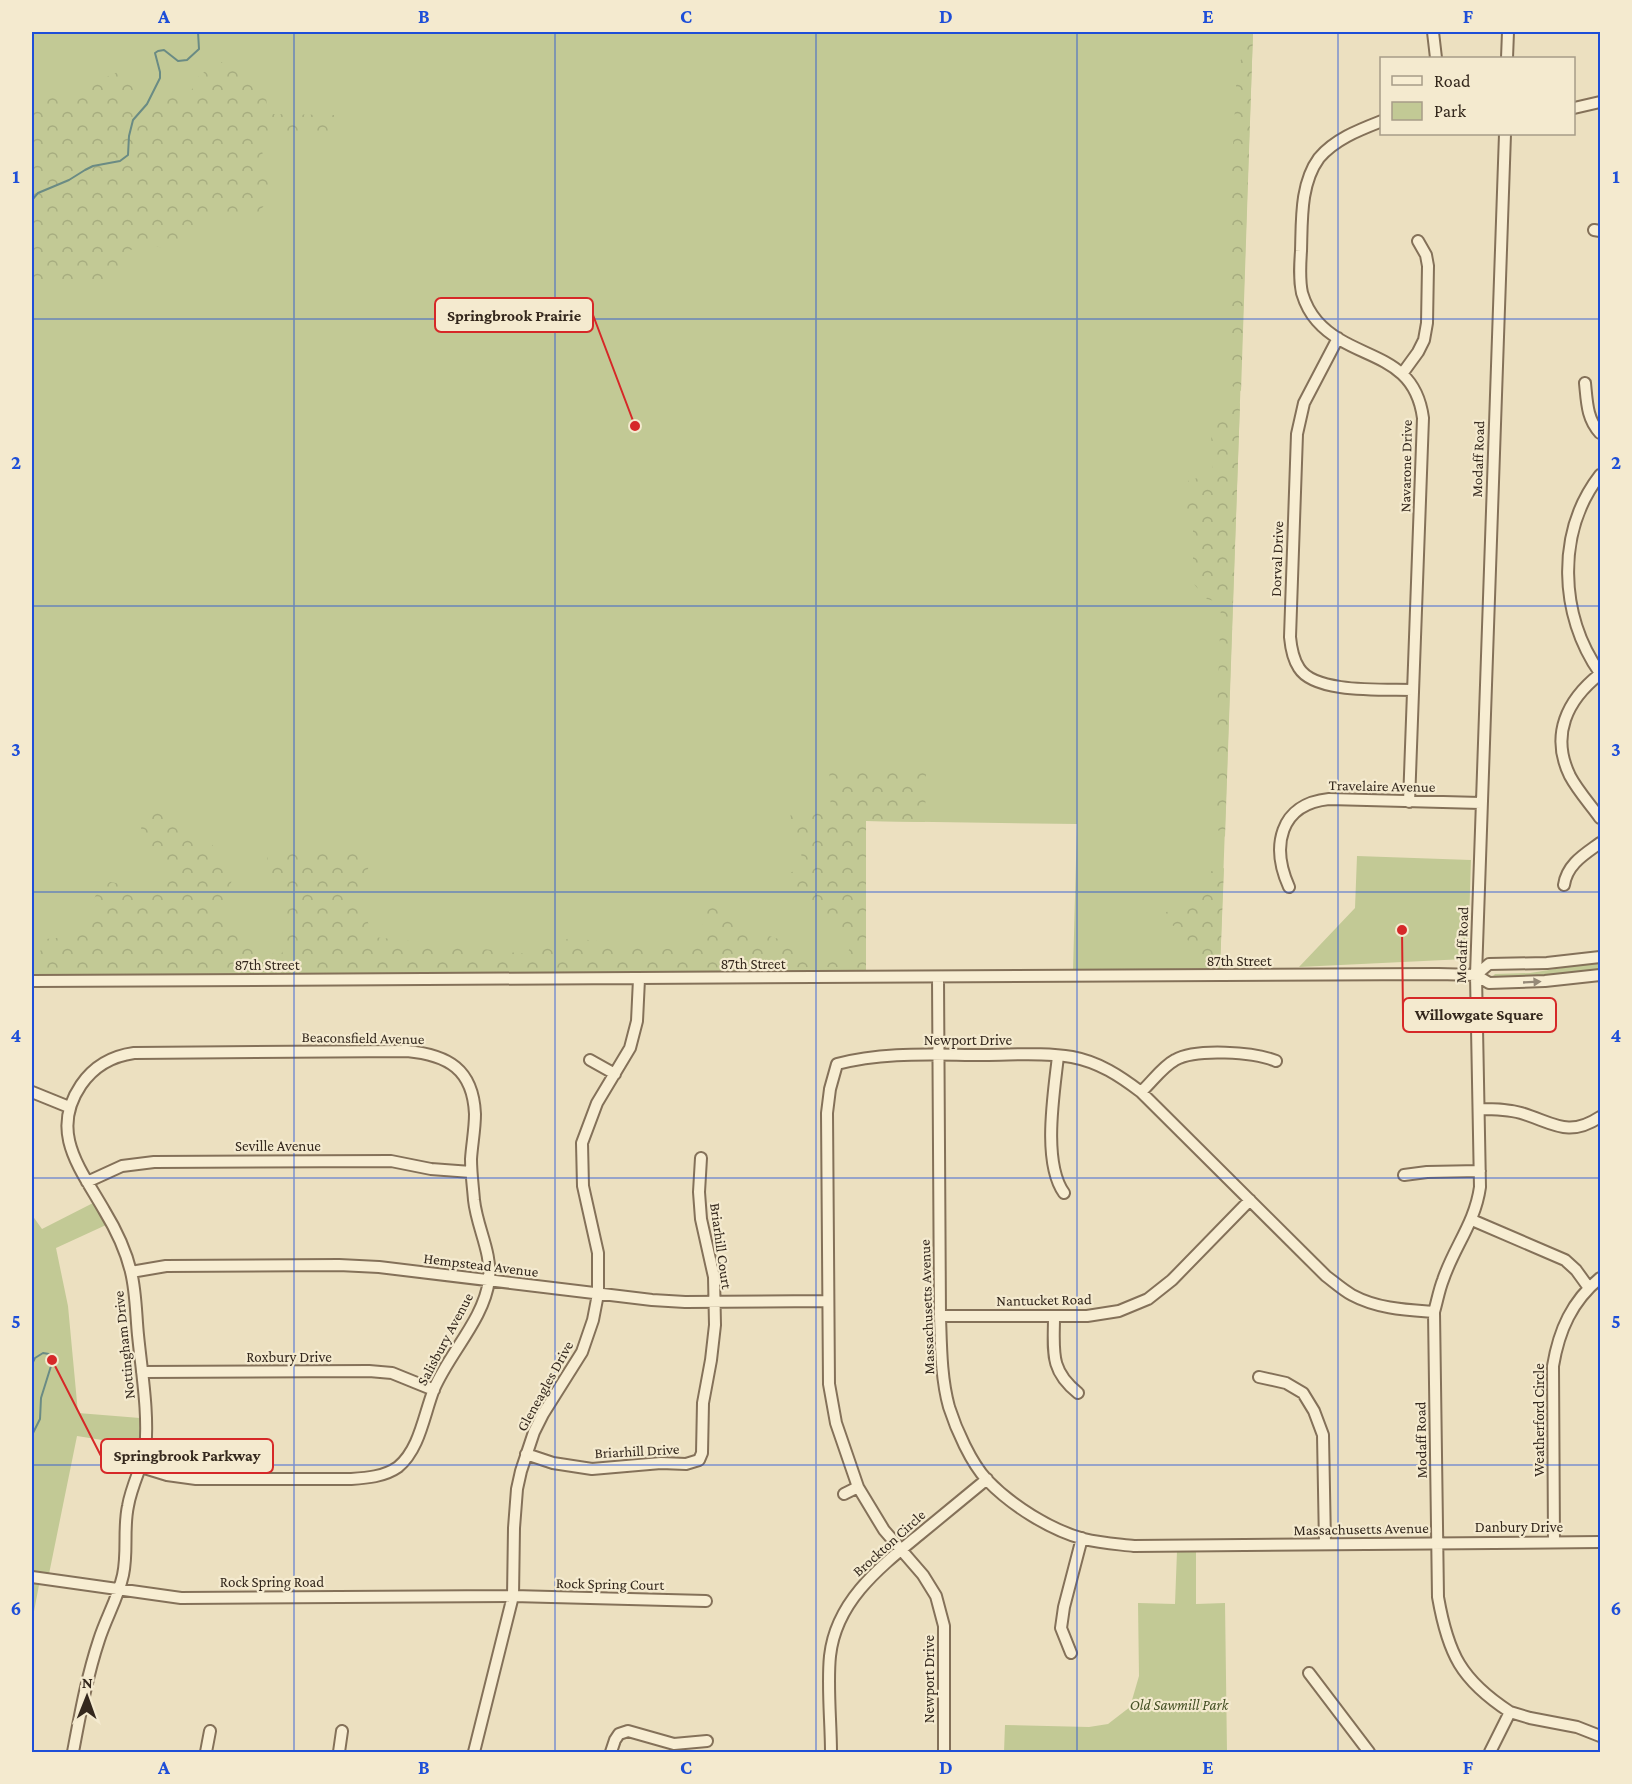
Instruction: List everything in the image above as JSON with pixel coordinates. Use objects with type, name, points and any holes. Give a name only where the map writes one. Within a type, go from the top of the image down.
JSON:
[{"type":"street","points":[[1433,32],[1436,57]]},
{"type":"street","points":[[1507,57],[1508,32]]},
{"type":"street","points":[[1575,108],[1600,102]]},
{"type":"street","name":"Navarone Drive","points":[[1380,122],[1349,134],[1331,146],[1314,168],[1304,194],[1300,265],[1302,292],[1317,320],[1338,338],[1388,364],[1410,381],[1418,397],[1423,418],[1409,801]]},
{"type":"street","name":"Modaff Road","points":[[1505,135],[1476,975],[1480,1171],[1478,1203],[1443,1279],[1434,1312],[1438,1597],[1444,1633],[1462,1670],[1484,1695],[1510,1712],[1577,1727],[1600,1736]]},
{"type":"street","points":[[1402,374],[1421,347],[1426,333],[1428,266],[1426,255],[1418,241]]},
{"type":"street","name":"Dorval Drive","points":[[1338,338],[1304,403],[1297,434],[1291,648],[1299,670],[1316,683],[1337,687],[1413,690]]},
{"type":"street","points":[[1586,383],[1589,415],[1600,433]]},
{"type":"street","points":[[1600,475],[1576,520],[1571,537],[1568,568],[1568,586],[1575,623],[1600,673],[1583,688],[1575,699],[1564,721],[1562,739],[1564,759],[1570,775],[1600,818]]},
{"type":"street","name":"Travelaire Avenue","points":[[1289,887],[1280,862],[1281,840],[1286,822],[1302,806],[1329,799],[1482,803]]},
{"type":"street","points":[[1564,885],[1565,877],[1573,865],[1600,843]]},
{"type":"street","name":"87th Street","points":[[1476,975],[1489,964],[1546,963],[1600,957]]},
{"type":"street","name":"87th Street","points":[[32,981],[1476,975],[1489,982],[1500,983],[1600,975]]},
{"type":"street","name":"Massachusetts Avenue","points":[[938,977],[942,1362],[949,1406],[964,1444],[987,1479],[1032,1516],[1055,1528],[1082,1538],[1134,1546],[1438,1543]]},
{"type":"street","name":"Gleneagles Drive","points":[[474,1752],[513,1596],[515,1509],[517,1489],[526,1454],[534,1432],[551,1400],[572,1371],[582,1352],[593,1320],[598,1294],[598,1253],[583,1186],[582,1143],[597,1103],[630,1048],[637,1021],[639,980]]},
{"type":"street","name":"Beaconsfield Avenue","points":[[69,1107],[79,1088],[92,1071],[101,1064],[122,1055],[157,1052],[420,1052],[440,1058],[459,1068],[469,1087],[475,1115],[471,1172],[475,1205],[489,1264],[489,1281]]},
{"type":"street","points":[[1142,1092],[1167,1066],[1187,1055],[1245,1053],[1265,1056],[1276,1061]]},
{"type":"street","name":"Newport Drive","points":[[944,1752],[944,1626],[936,1596],[923,1575],[884,1530],[858,1487],[836,1423],[829,1384],[826,1113],[837,1064],[877,1056],[939,1055],[1058,1056],[1098,1064],[1142,1092],[1326,1276],[1352,1295],[1378,1305],[1404,1311],[1434,1312]]},
{"type":"street","points":[[1058,1056],[1053,1153],[1057,1179],[1064,1193]]},
{"type":"street","points":[[590,1060],[615,1074]]},
{"type":"street","points":[[32,1092],[69,1107]]},
{"type":"street","name":"Nottingham Drive","points":[[69,1107],[68,1138],[74,1157],[118,1238],[131,1272],[148,1427],[145,1453],[128,1504],[125,1560],[118,1590],[99,1640],[73,1752]]},
{"type":"street","points":[[1479,1108],[1510,1110],[1565,1128],[1584,1126],[1600,1117]]},
{"type":"street","name":"Briarhill Court","points":[[701,1158],[700,1219],[714,1277],[714,1302]]},
{"type":"street","name":"Seville Avenue","points":[[87,1182],[122,1166],[154,1162],[391,1161],[432,1169],[471,1172]]},
{"type":"street","points":[[1404,1175],[1480,1171]]},
{"type":"street","name":"Nantucket Road","points":[[940,1316],[1087,1316],[1119,1311],[1148,1299],[1172,1280],[1250,1200]]},
{"type":"street","points":[[1472,1220],[1565,1260],[1576,1270],[1589,1288]]},
{"type":"street","name":"Hempstead Avenue","points":[[131,1272],[166,1266],[339,1265],[379,1267],[652,1300],[827,1301]]},
{"type":"street","name":"Weatherford Circle","points":[[1554,1542],[1553,1366],[1557,1340],[1567,1317],[1589,1288],[1600,1278]]},
{"type":"street","name":"Salisbury Avenue","points":[[141,1467],[167,1475],[196,1479],[350,1479],[378,1475],[398,1467],[411,1449],[434,1389],[451,1355],[482,1307],[489,1281]]},
{"type":"street","name":"Briarhill Drive","points":[[526,1454],[553,1463],[592,1468],[661,1463],[686,1464],[699,1460],[702,1453],[703,1402],[714,1340],[714,1302]]},
{"type":"street","points":[[1054,1316],[1054,1350],[1057,1368],[1067,1384],[1078,1393]]},
{"type":"street","name":"Roxbury Drive","points":[[142,1372],[369,1371],[392,1373],[434,1389]]},
{"type":"street","points":[[1259,1377],[1286,1383],[1303,1393],[1314,1411],[1323,1435],[1324,1544]]},
{"type":"street","name":"Brockton Circle","points":[[831,1752],[830,1656],[838,1626],[850,1601],[866,1581],[987,1479]]},
{"type":"street","points":[[844,1494],[858,1487]]},
{"type":"street","points":[[1071,1653],[1061,1628],[1064,1607],[1082,1538]]},
{"type":"street","name":"Danbury Drive","points":[[1438,1543],[1600,1542]]},
{"type":"street","name":"Rock Spring Road","points":[[32,1577],[181,1598],[513,1596]]},
{"type":"street","name":"Rock Spring Court","points":[[513,1596],[706,1601]]},
{"type":"street","points":[[1309,1673],[1369,1752]]},
{"type":"street","points":[[1490,1752],[1510,1712]]},
{"type":"street","points":[[206,1752],[210,1731]]},
{"type":"street","points":[[339,1752],[342,1731]]},
{"type":"street","points":[[611,1752],[619,1734],[628,1731],[674,1744],[707,1741]]},
{"type":"green space","points":[[32,32],[1253,32],[1220,968],[1073,971],[1077,824],[866,821],[866,972],[32,976]]},
{"type":"green space","points":[[1244,32],[1253,32],[1241,391],[1229,384],[1228,244],[1237,68],[1244,53]]},
{"type":"green space","points":[[219,61],[266,89],[267,114],[334,115],[338,123],[333,132],[265,133],[261,147],[268,176],[268,201],[256,215],[234,213],[200,223],[187,242],[168,248],[141,245],[125,253],[117,278],[93,283],[55,279],[32,288],[32,88],[61,97],[120,71],[132,77],[135,89],[132,106],[162,104],[174,92],[190,93],[199,76]]},
{"type":"green space","points":[[1240,403],[1225,837],[1213,825],[1221,603],[1207,599],[1193,583],[1193,525],[1186,510],[1188,481],[1213,473],[1211,432],[1218,410]]},
{"type":"green space","points":[[829,766],[926,772],[925,822],[866,821],[866,971],[854,971],[848,967],[32,971],[32,953],[40,952],[45,939],[80,936],[98,889],[110,882],[146,888],[159,882],[165,864],[143,838],[139,817],[147,809],[164,808],[174,810],[178,814],[187,835],[211,843],[233,874],[227,901],[227,917],[250,935],[259,952],[281,955],[287,939],[287,885],[268,871],[267,856],[302,849],[336,847],[360,851],[370,865],[365,874],[362,901],[374,937],[527,954],[570,938],[688,951],[697,948],[704,929],[698,908],[701,900],[716,900],[732,911],[736,931],[760,933],[788,942],[813,956],[846,957],[851,945],[848,931],[790,887],[790,873],[806,865],[789,829],[791,812],[804,806],[831,815]]},
{"type":"green space","points":[[1357,856],[1471,860],[1468,952],[1465,959],[1299,967],[1355,908]]},
{"type":"green space","points":[[1224,868],[1220,968],[1200,968],[1183,930],[1167,923],[1163,913],[1194,904],[1204,886],[1205,873]]},
{"type":"green space","points":[[1600,962],[1600,970],[1551,976],[1493,976],[1495,974],[1530,973]]},
{"type":"green space","points":[[93,1203],[106,1225],[56,1248],[68,1306],[78,1413],[140,1418],[140,1446],[77,1436],[49,1574],[39,1585],[32,1622],[32,1215],[42,1229]]},
{"type":"green space","name":"Old Sawmill Park","points":[[1177,1551],[1196,1552],[1196,1604],[1225,1603],[1227,1752],[1004,1752],[1005,1725],[1089,1727],[1108,1724],[1130,1707],[1139,1676],[1138,1603],[1175,1604]]},
{"type":"waterway","points":[[32,200],[38,193],[69,180],[93,166],[120,161],[128,155],[133,120],[147,104],[160,78],[155,53],[164,50],[178,61],[187,60],[199,49],[198,32]]},
{"type":"waterway","points":[[32,1364],[35,1358],[43,1353],[49,1354],[51,1366],[41,1398],[40,1419],[32,1435]]},
{"type":"place","name":"Springbrook Prairie","points":[[635,426]]},
{"type":"place","name":"Willowgate Square","points":[[1402,930]]},
{"type":"place","name":"Springbrook Parkway","points":[[52,1360]]}]
